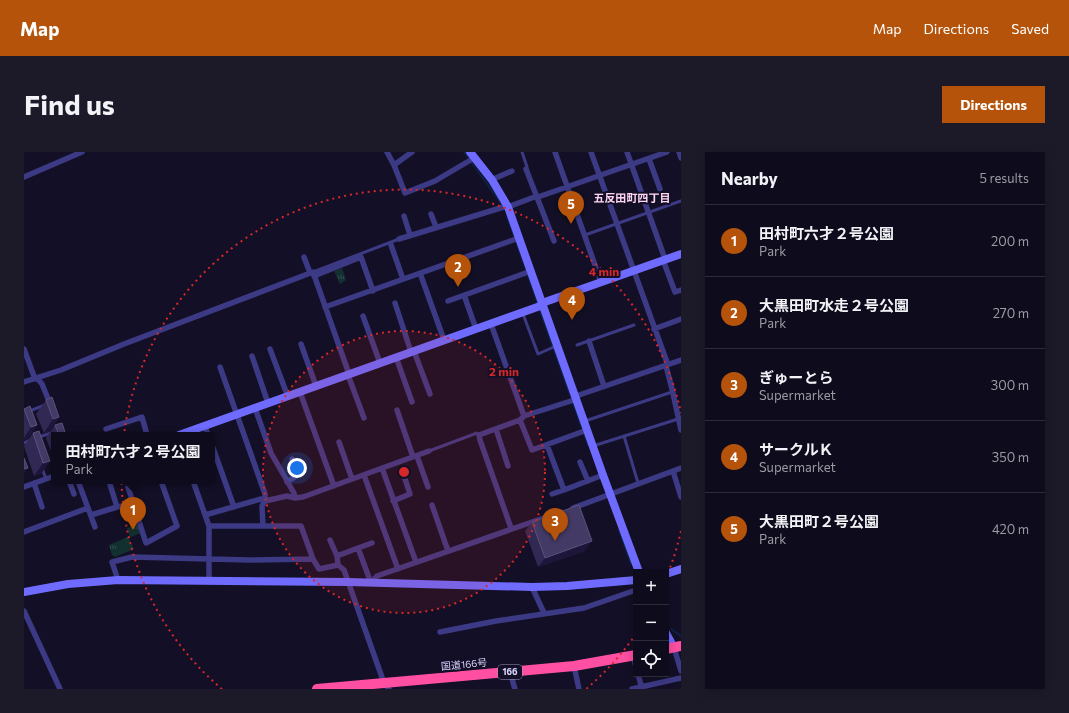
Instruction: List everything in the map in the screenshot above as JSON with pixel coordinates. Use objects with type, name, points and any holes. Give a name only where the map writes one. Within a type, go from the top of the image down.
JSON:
[{"type":"highway","name":"国道166号","points":[[317,689],[386,686],[574,666],[633,655]]},
{"type":"street","points":[[24,177],[82,152]]},
{"type":"street","points":[[386,152],[394,165],[405,193],[435,181],[471,157],[491,180],[505,207],[573,400],[584,421],[584,431],[593,446],[608,496],[638,569]]},
{"type":"street","points":[[394,165],[412,152]]},
{"type":"street","points":[[555,152],[601,282]]},
{"type":"street","points":[[591,152],[667,366],[681,430]]},
{"type":"street","points":[[627,152],[675,292],[681,290]]},
{"type":"street","points":[[399,239],[568,187],[649,159],[660,153],[667,152]]},
{"type":"street","points":[[679,152],[681,158]]},
{"type":"street","points":[[649,159],[660,189]]},
{"type":"street","points":[[526,169],[554,241]]},
{"type":"street","points":[[491,180],[512,171]]},
{"type":"street","points":[[431,214],[436,227]]},
{"type":"street","points":[[404,216],[410,235]]},
{"type":"street","points":[[325,307],[516,239]]},
{"type":"street","points":[[391,245],[403,279]]},
{"type":"street","points":[[188,432],[491,324],[601,282],[681,254]]},
{"type":"street","points":[[304,257],[325,307],[364,418]]},
{"type":"street","points":[[24,382],[361,257],[373,290]]},
{"type":"street","points":[[448,300],[528,272]]},
{"type":"street","points":[[420,273],[444,340]]},
{"type":"street","points":[[464,295],[476,329]]},
{"type":"street","points":[[395,304],[430,394]]},
{"type":"street","points":[[363,316],[380,363]]},
{"type":"street","points":[[654,329],[681,319]]},
{"type":"street","points":[[491,324],[532,450],[584,431]]},
{"type":"street","points":[[589,341],[604,386]]},
{"type":"street","points":[[301,344],[316,386]]},
{"type":"street","points":[[24,349],[36,378],[42,384],[50,410]]},
{"type":"street","points":[[270,349],[288,396]]},
{"type":"street","points":[[252,356],[268,403]]},
{"type":"street","points":[[396,357],[412,402]]},
{"type":"street","points":[[512,528],[480,440],[480,435],[573,400],[579,395],[681,360]]},
{"type":"street","points":[[220,367],[265,494],[265,501],[262,506],[263,526]]},
{"type":"street","points":[[300,392],[334,486]]},
{"type":"street","points":[[255,408],[271,453],[294,493],[295,498]]},
{"type":"street","points":[[396,410],[428,487]]},
{"type":"street","points":[[106,430],[142,417],[146,432]]},
{"type":"street","points":[[205,426],[207,432]]},
{"type":"street","points":[[496,429],[508,466]]},
{"type":"street","points":[[339,442],[352,479]]},
{"type":"street","points":[[547,445],[564,490]]},
{"type":"street","points":[[205,515],[261,499],[265,501],[287,496],[295,498],[334,486],[429,451]]},
{"type":"street","points":[[215,453],[234,507]]},
{"type":"street","points":[[287,482],[298,475],[292,459]]},
{"type":"street","points":[[580,462],[588,481]]},
{"type":"street","points":[[382,468],[416,562]]},
{"type":"street","points":[[371,583],[377,576],[608,496],[637,485],[638,483],[681,468]]},
{"type":"street","points":[[673,471],[681,497]]},
{"type":"street","points":[[393,500],[410,494],[403,473]]},
{"type":"street","points":[[364,475],[398,569]]},
{"type":"street","points":[[552,494],[601,476]]},
{"type":"street","points":[[24,487],[51,477]]},
{"type":"street","points":[[34,483],[42,507]]},
{"type":"street","points":[[70,484],[74,494]]},
{"type":"street","points":[[79,484],[95,527]]},
{"type":"street","points":[[109,484],[117,507]]},
{"type":"street","points":[[128,488],[146,543],[177,526],[163,484]]},
{"type":"street","points":[[194,484],[209,526],[208,580]]},
{"type":"street","points":[[91,515],[117,507],[134,504]]},
{"type":"street","points":[[432,505],[448,551]]},
{"type":"street","points":[[24,532],[88,508]]},
{"type":"street","points":[[209,526],[301,526],[313,559],[319,569],[338,565]]},
{"type":"street","points":[[330,540],[337,556],[338,565],[344,570],[386,686]]},
{"type":"street","points":[[337,556],[372,543]]},
{"type":"street","points":[[358,548],[371,583]]},
{"type":"street","points":[[118,580],[112,562],[132,557],[313,559]]},
{"type":"street","points":[[669,573],[681,569]]},
{"type":"street","points":[[24,592],[68,584],[118,580],[348,582],[532,587],[567,586],[633,580]]},
{"type":"street","points":[[532,587],[544,613]]},
{"type":"street","points":[[440,632],[544,613],[584,608],[633,591]]},
{"type":"street","points":[[24,611],[60,689]]},
{"type":"street","points":[[669,639],[674,648],[681,671]]},
{"type":"street","points":[[574,666],[579,689]]},
{"type":"street","points":[[510,672],[515,689]]},
{"type":"street","points":[[639,677],[642,688]]},
{"type":"street","points":[[632,689],[642,688],[681,678]]},
{"type":"lane","points":[[522,152],[527,167],[526,169]]},
{"type":"lane","points":[[585,235],[681,201]]},
{"type":"lane","points":[[312,274],[399,239]]},
{"type":"lane","points":[[522,312],[538,354],[554,347]]},
{"type":"lane","points":[[577,345],[634,325]]},
{"type":"lane","points":[[584,421],[672,392]]},
{"type":"lane","points":[[24,413],[45,405],[50,410]]},
{"type":"lane","points":[[593,446],[678,419]]},
{"type":"lane","points":[[29,432],[34,446]]},
{"type":"lane","points":[[24,443],[51,433]]},
{"type":"lane","points":[[429,451],[476,433],[480,435]]},
{"type":"lane","points":[[624,436],[638,483]]},
{"type":"lane","points":[[41,466],[46,479]]},
{"type":"green space","points":[[342,268],[346,280],[340,284],[334,271]]},
{"type":"green space","points":[[137,524],[141,533],[130,537],[127,528]]},
{"type":"green space","points":[[128,537],[134,549],[115,557],[112,555],[109,545]]},
{"type":"building","points":[[52,397],[59,417],[53,419],[46,400]]},
{"type":"building","points":[[30,406],[37,425],[31,427],[24,409]]},
{"type":"building","points":[[62,423],[65,432],[58,432],[55,425]]},
{"type":"building","points":[[39,431],[50,461],[43,463],[33,433]]},
{"type":"building","points":[[24,458],[28,468],[24,469]]},
{"type":"building","points":[[579,505],[592,541],[545,558],[532,522]]},
{"type":"waterway","points":[[464,152],[503,206]]},
{"type":"waterway","points":[[507,216],[538,304]]},
{"type":"waterway","points":[[539,308],[588,445]]},
{"type":"waterway","points":[[619,530],[631,564]]},
{"type":"waterway","points":[[671,629],[681,636]]},
{"type":"place","name":"大黒田町２号公園","points":[[571,224]]},
{"type":"place","name":"大黒田町水走２号公園","points":[[458,287]]},
{"type":"place","name":"サークルＫ","points":[[572,320]]},
{"type":"place","name":"田村町六才２号公園","points":[[133,530]]},
{"type":"place","name":"ぎゅーとら","points":[[555,541]]},
{"type":"district","name":"五反田町四丁目","points":[[632,198]]}]
